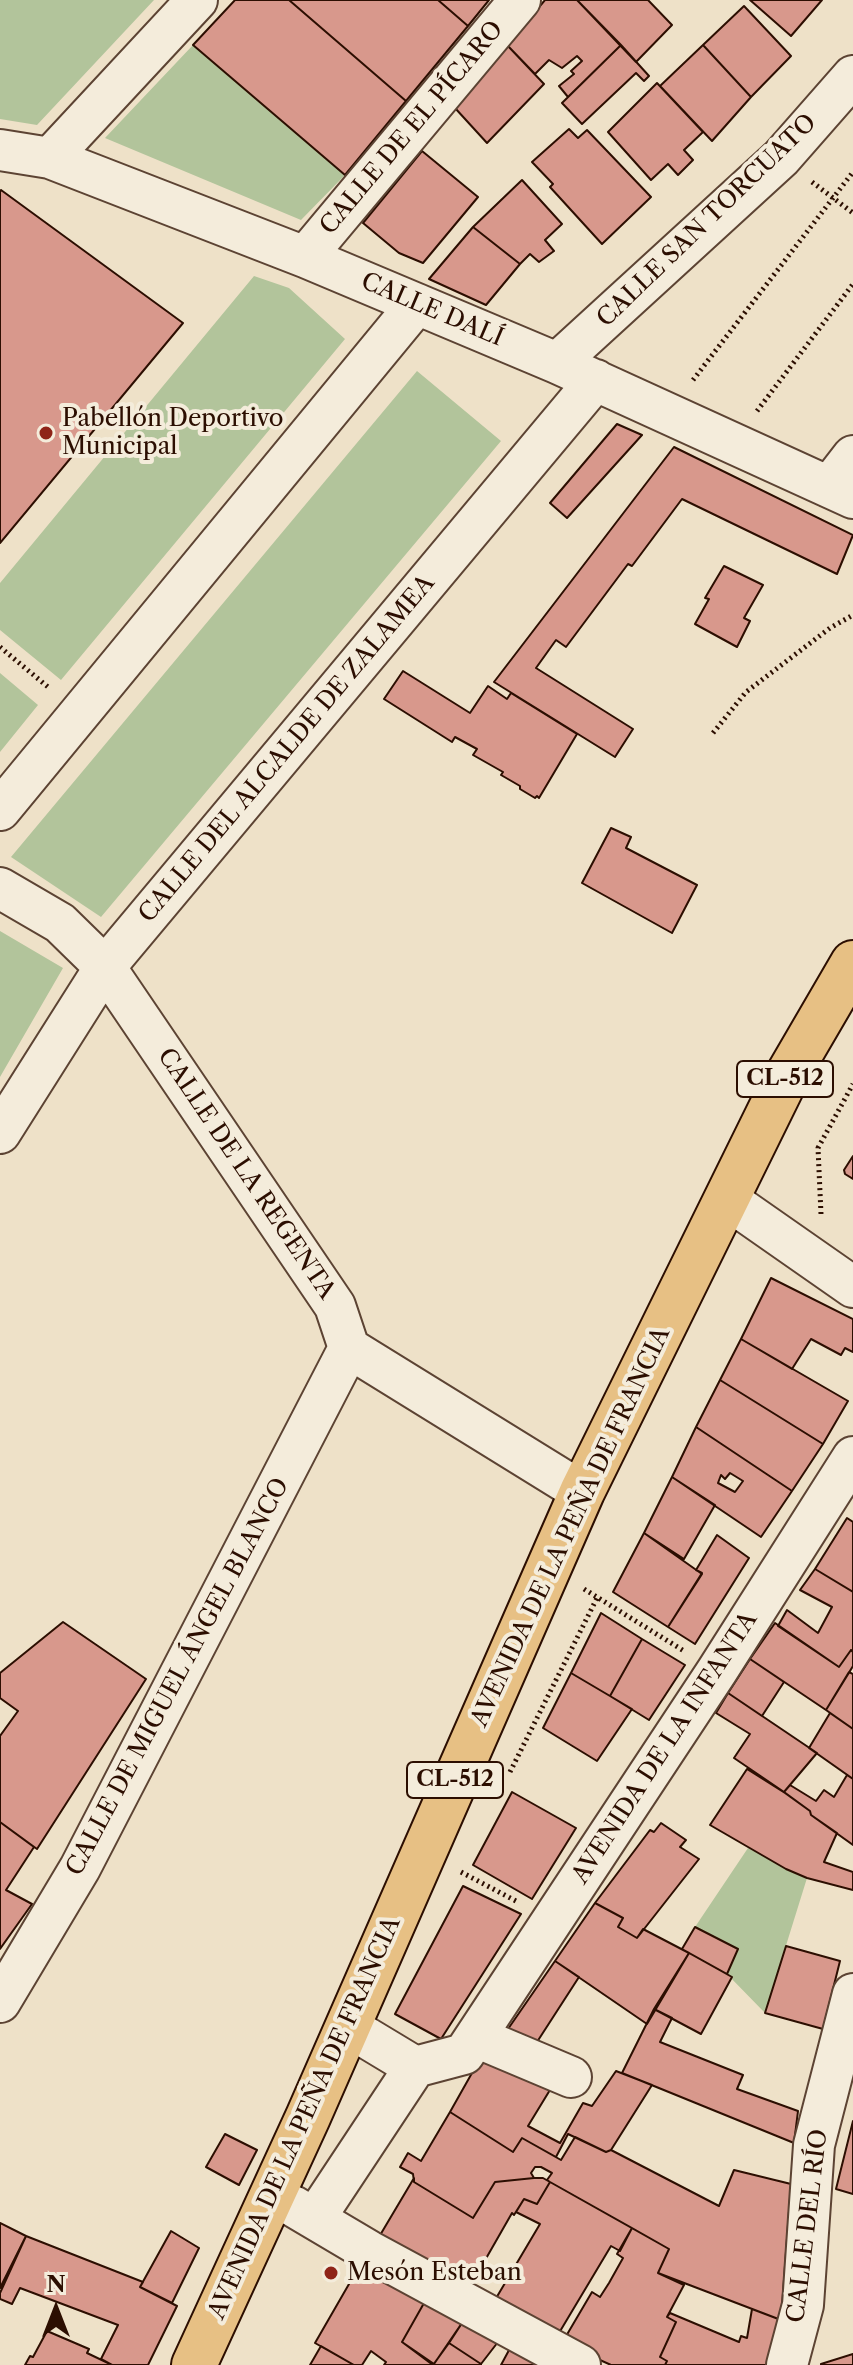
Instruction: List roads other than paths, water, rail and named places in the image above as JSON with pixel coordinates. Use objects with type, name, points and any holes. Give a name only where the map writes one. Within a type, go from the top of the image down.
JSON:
[{"type":"main road","name":"AVENIDA DE LA PEÑA DE FRANCIA","points":[[194,2365],[273,2195],[582,1492],[786,1078],[853,963]]},
{"type":"street","points":[[50,158],[197,0]]},
{"type":"street","name":"CALLE DE EL PÍCARO","points":[[305,257],[520,0]]},
{"type":"street","name":"CALLE SAN TORCUATO","points":[[557,363],[781,158],[853,76]]},
{"type":"street","name":"CALLE DALÍ","points":[[0,150],[50,158],[305,257],[596,380],[841,493]]},
{"type":"street","points":[[0,810],[417,304]]},
{"type":"street","name":"CALLE DEL ALCALDE DE ZALAMEA","points":[[0,1133],[105,967],[596,380]]},
{"type":"street","points":[[841,493],[853,456]]},
{"type":"street","name":"CALLE DE LA REGENTA","points":[[0,888],[60,923],[105,967],[335,1306],[349,1348]]},
{"type":"street","points":[[727,1199],[839,1277]]},
{"type":"street","points":[[349,1348],[582,1492]]},
{"type":"street","name":"CALLE DE MIGUEL ÁNGEL BLANCO","points":[[0,2002],[80,1868],[349,1348]]},
{"type":"street","name":"AVENIDA DE LA INFANTA","points":[[415,2067],[464,2054],[717,1671],[853,1457]]},
{"type":"street","name":"CALLE DEL RÍO","points":[[787,2365],[803,2305],[814,2145],[853,1994]]},
{"type":"street","points":[[315,2218],[415,2067],[347,2026]]},
{"type":"street","points":[[476,2037],[571,2077]]},
{"type":"street","points":[[273,2195],[369,2251],[569,2359]]},
{"type":"place","name":"Pabellón Deportivo Municipal","points":[[46,433]]},
{"type":"place","name":"Mesón Esteban","points":[[331,2273]]}]
